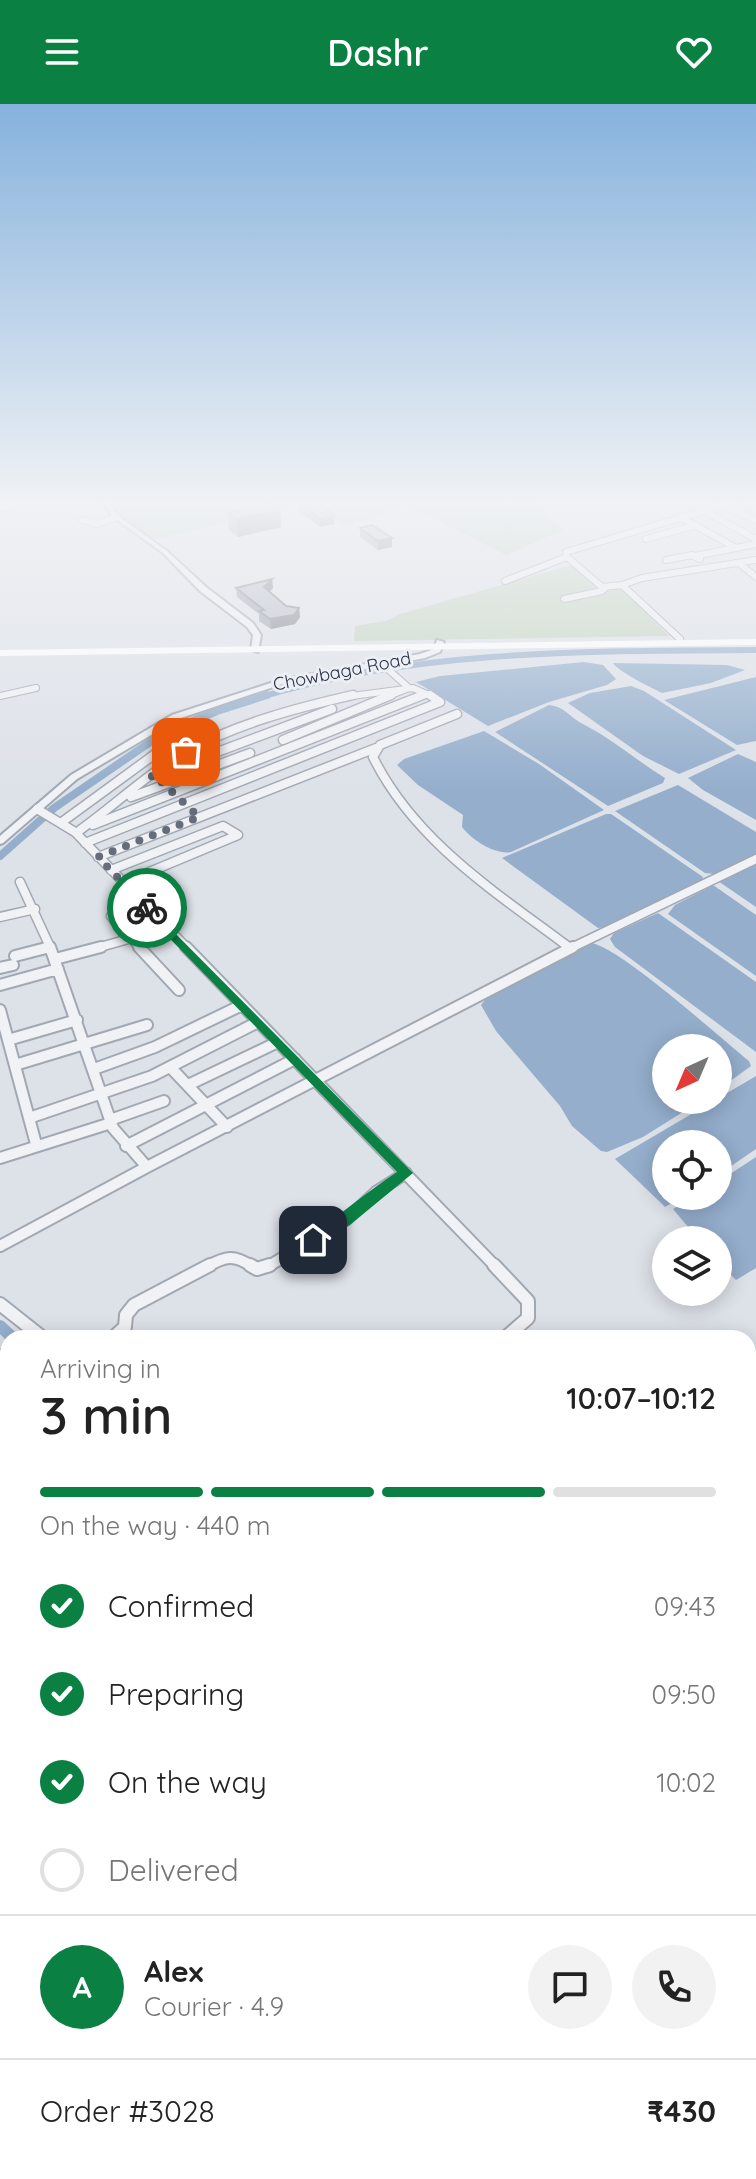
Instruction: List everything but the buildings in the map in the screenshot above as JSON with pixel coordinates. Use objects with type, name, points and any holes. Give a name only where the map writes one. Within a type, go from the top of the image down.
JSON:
[{"type":"main road","points":[[440,645],[756,640]]},
{"type":"main road","points":[[0,653],[756,640]]},
{"type":"street","points":[[211,595],[250,625],[257,635],[256,647]]},
{"type":"street","points":[[564,599],[584,595]]},
{"type":"street","points":[[633,595],[680,639]]},
{"type":"street","name":"Chowbaga Road","points":[[0,841],[74,777],[158,725],[193,710],[291,679],[422,656],[440,645]]},
{"type":"street","points":[[85,843],[440,702],[409,688],[381,663]]},
{"type":"street","points":[[0,696],[36,688]]},
{"type":"street","points":[[77,831],[180,755],[322,703],[409,688]]},
{"type":"street","points":[[283,740],[409,688]]},
{"type":"street","points":[[77,831],[355,725],[427,694]]},
{"type":"street","points":[[322,703],[344,716],[379,746]]},
{"type":"street","points":[[153,776],[332,709]]},
{"type":"street","points":[[98,857],[457,714]]},
{"type":"street","points":[[239,743],[261,761]]},
{"type":"street","points":[[379,746],[373,757],[387,787],[436,843],[570,948]]},
{"type":"street","points":[[61,821],[155,754],[168,750],[180,755]]},
{"type":"street","points":[[118,802],[250,753]]},
{"type":"street","points":[[153,776],[199,817]]},
{"type":"street","points":[[39,810],[77,831],[139,900],[528,1301],[528,1318],[514,1330]]},
{"type":"street","points":[[111,870],[223,826],[238,835],[123,883]]},
{"type":"street","points":[[0,1246],[570,948],[756,859]]},
{"type":"street","points":[[20,882],[50,947],[110,1121],[126,1146],[147,1167]]},
{"type":"street","points":[[139,900],[115,912],[132,938],[179,990]]},
{"type":"street","points":[[0,917],[35,909]]},
{"type":"street","points":[[0,985],[132,938]]},
{"type":"street","points":[[0,968],[50,947]]},
{"type":"street","points":[[94,1069],[155,1047],[242,1005]]},
{"type":"street","points":[[0,1010],[36,1144]]},
{"type":"street","points":[[8,1040],[77,1020]]},
{"type":"street","points":[[29,1118],[171,1068],[258,1022]]},
{"type":"street","points":[[15,1065],[147,1025]]},
{"type":"street","points":[[188,1085],[278,1042]]},
{"type":"street","points":[[126,1146],[295,1059]]},
{"type":"street","points":[[171,1068],[227,1127]]},
{"type":"street","points":[[0,1158],[164,1101]]},
{"type":"street","points":[[122,1330],[126,1315],[134,1305],[226,1256],[239,1257],[257,1269],[263,1269],[346,1220],[376,1192],[406,1173]]},
{"type":"street","points":[[0,1304],[33,1330]]},
{"type":"green space","points":[[467,595],[628,595],[669,636],[354,641],[355,626],[386,621]]},
{"type":"water","points":[[584,662],[603,665],[616,679],[607,685],[549,702],[488,726],[416,682],[440,676]]},
{"type":"water","points":[[613,663],[727,665],[745,670],[711,683],[662,693],[628,675]]},
{"type":"water","points":[[756,677],[756,741],[737,745],[664,700]]},
{"type":"water","points":[[631,686],[644,691],[736,750],[679,774],[643,756],[568,703],[590,693]]},
{"type":"water","points":[[549,705],[563,710],[613,742],[665,778],[663,783],[608,806],[495,732]]},
{"type":"water","points":[[484,731],[539,764],[604,810],[511,852],[491,849],[478,841],[462,827],[463,815],[418,785],[397,765],[404,759]]},
{"type":"water","points":[[738,754],[756,762],[756,820],[688,778]]},
{"type":"water","points":[[678,785],[756,832],[756,855],[714,874],[705,873],[615,811]]},
{"type":"water","points":[[611,814],[703,877],[702,881],[608,927],[598,928],[502,858]]},
{"type":"water","points":[[756,862],[756,907],[718,881]]},
{"type":"water","points":[[713,885],[756,915],[756,976],[668,914],[675,905]]},
{"type":"water","points":[[658,913],[756,982],[756,1052],[615,947],[610,939],[614,933]]},
{"type":"water","points":[[592,943],[647,977],[717,1034],[652,1034],[652,1114],[680,1114],[643,1137],[607,1152],[601,1151],[572,1126],[560,1106],[496,1031],[481,1005],[490,994]]},
{"type":"water","points":[[732,1047],[749,1061],[751,1066],[732,1080]]},
{"type":"water","points":[[756,1076],[756,1149],[732,1165],[732,1130],[664,1130],[691,1114],[732,1114],[732,1090]]},
{"type":"water","points":[[652,1137],[652,1195],[615,1159]]},
{"type":"water","points":[[756,1157],[756,1268],[736,1280],[732,1276],[732,1226],[687,1226],[674,1210],[732,1210],[732,1173]]},
{"type":"waterway","points":[[261,697],[320,681],[443,661],[569,653],[756,650]]},
{"type":"waterway","points":[[0,856],[54,808],[162,734],[217,711],[267,695]]},
{"type":"waterway","points":[[0,1326],[4,1330]]},
{"type":"way so far","points":[[147,908],[98,857],[199,817],[155,776],[151,777],[186,752]]},
{"type":"route","points":[[147,908],[406,1173],[376,1192],[346,1220],[313,1240]]}]
